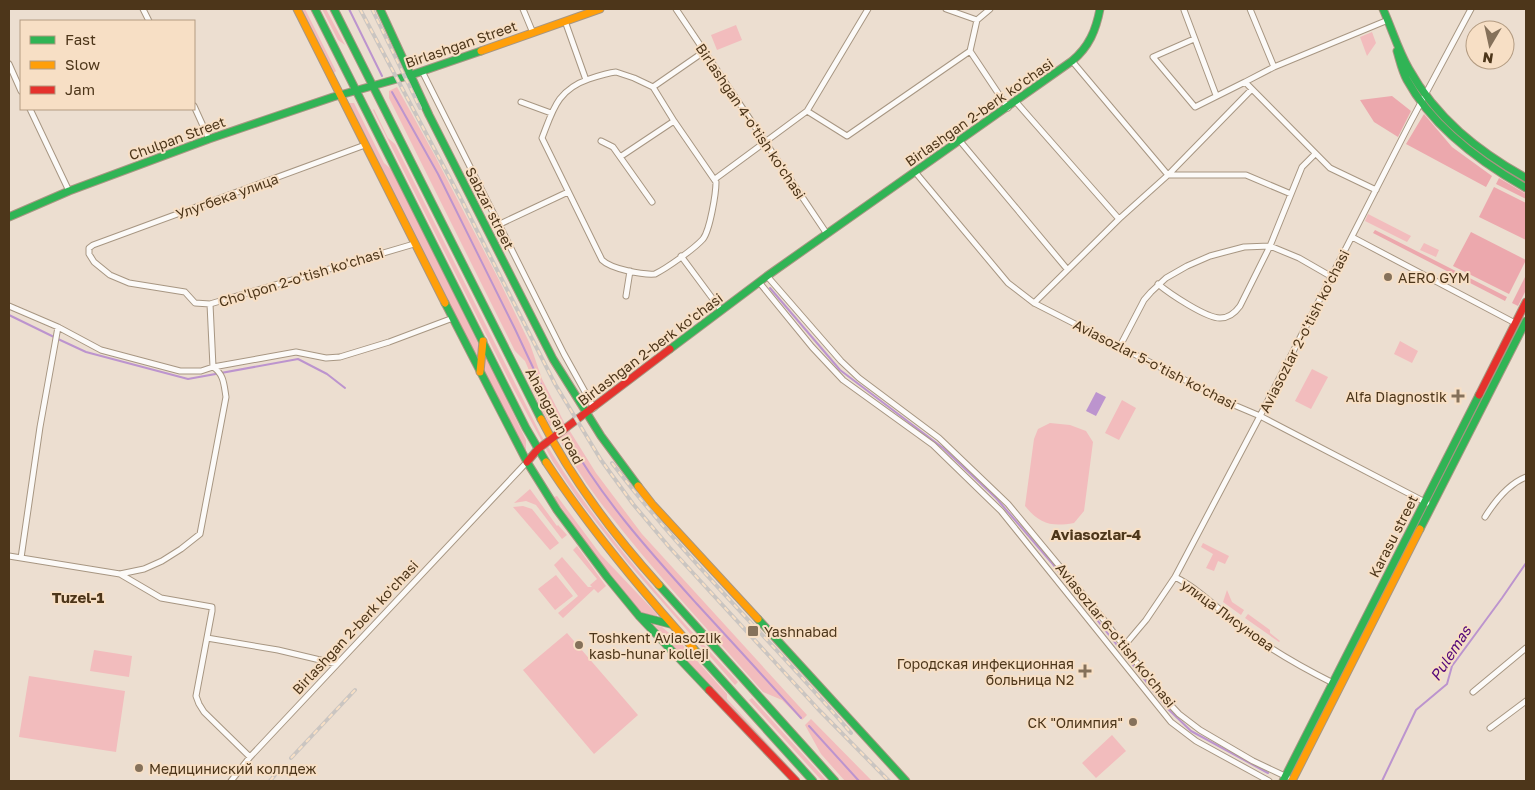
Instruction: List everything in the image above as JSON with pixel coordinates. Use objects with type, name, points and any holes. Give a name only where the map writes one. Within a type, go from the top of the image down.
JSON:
[{"type":"main road","points":[[297,9],[480,372],[527,462],[557,510],[591,557],[639,616],[796,781]]},
{"type":"main road","name":"Ahangaran road","points":[[315,9],[538,449],[557,481],[595,534],[672,625],[814,781]]},
{"type":"main road","name":"Ahangaran road","points":[[334,9],[551,439],[576,479],[611,528],[668,595],[835,781]]},
{"type":"main road","name":"Sabzar street","points":[[380,9],[444,145],[553,359],[586,414],[652,504],[906,781]]},
{"type":"main road","name":"Birlashgan Street","points":[[358,91],[411,75],[600,9]]},
{"type":"main road","name":"Birlashgan 2-berk ko'chasi","points":[[527,462],[538,449],[767,276],[916,173],[1072,61],[1086,49],[1094,36],[1100,9]]},
{"type":"main road","points":[[1384,9],[1404,72],[1444,126],[1467,148],[1526,188]]},
{"type":"main road","name":"Chulpan Street","points":[[9,217],[69,190],[209,139],[340,95],[358,91]]},
{"type":"main road","points":[[1424,98],[1469,141],[1526,178]]},
{"type":"main road","name":"Karasu street","points":[[1288,780],[1333,683],[1526,302]]},
{"type":"main road","name":"Karasu street","points":[[1288,780],[1432,506],[1526,321]]},
{"type":"main road","points":[[480,372],[483,340]]},
{"type":"main road","points":[[639,616],[672,625]]},
{"type":"main road","points":[[735,695],[741,693],[744,689],[741,677]]},
{"type":"street","points":[[523,9],[533,33]]},
{"type":"street","name":"Birlashgan 4-o'tish ko'chasi","points":[[676,9],[827,234]]},
{"type":"street","points":[[715,179],[808,111],[868,9]]},
{"type":"street","points":[[946,9],[977,20]]},
{"type":"street","points":[[808,111],[848,136],[970,51],[977,20],[990,9]]},
{"type":"street","points":[[1250,9],[1274,67]]},
{"type":"street","name":"Aviasozlar 2-o'tish ko'chasi","points":[[1124,646],[1146,620],[1175,577],[1472,9]]},
{"type":"street","points":[[1184,10],[1216,95]]},
{"type":"street","points":[[1194,39],[1153,57],[1195,107],[1274,67],[1388,20]]},
{"type":"street","points":[[565,21],[586,80]]},
{"type":"street","points":[[654,87],[705,51]]},
{"type":"street","points":[[970,51],[1008,108]]},
{"type":"street","points":[[1072,61],[1168,175],[1246,175],[1290,194]]},
{"type":"street","points":[[9,64],[20,88]]},
{"type":"street","points":[[422,71],[594,408]]},
{"type":"street","points":[[616,72],[654,87],[674,121],[715,179],[716,187],[706,234],[702,240],[655,274],[630,271],[609,265],[602,260],[542,138],[551,113],[562,94],[586,80],[616,72]]},
{"type":"street","points":[[1245,82],[1330,168],[1376,190]]},
{"type":"street","points":[[1034,303],[1119,219],[1168,175],[1252,89]]},
{"type":"street","points":[[521,102],[551,113]]},
{"type":"street","points":[[1016,102],[1119,219]]},
{"type":"street","points":[[195,108],[209,139]]},
{"type":"street","points":[[30,110],[69,190]]},
{"type":"street","points":[[620,157],[674,121]]},
{"type":"street","points":[[601,141],[613,147],[652,202]]},
{"type":"street","points":[[960,141],[1067,269]]},
{"type":"street","name":"Улугбека улица","points":[[89,248],[365,145]]},
{"type":"street","points":[[1158,284],[1175,297],[1214,317],[1228,316],[1235,312],[1240,306],[1270,246],[1302,167],[1315,154]]},
{"type":"street","name":"Aviasozlar 5-o'tish ko'chasi","points":[[916,173],[1008,283],[1034,303],[1234,406],[1260,416],[1432,506]]},
{"type":"street","points":[[500,224],[568,192]]},
{"type":"street","points":[[1352,237],[1515,324]]},
{"type":"street","name":"Cho'lpon 2-o'tish ko'chasi","points":[[89,248],[89,254],[94,262],[110,275],[129,283],[185,292],[195,303],[210,304],[414,244]]},
{"type":"street","points":[[1120,346],[1144,300],[1158,284],[1187,266],[1210,256],[1244,247],[1270,246],[1299,258],[1332,277]]},
{"type":"street","points":[[681,256],[721,310]]},
{"type":"street","points":[[626,296],[630,271]]},
{"type":"street","name":"Aviasozlar 6-o'tish ko'chasi","points":[[767,276],[836,366],[843,380],[933,445],[1020,517],[1090,610],[1158,708],[1177,727],[1196,741],[1269,781]]},
{"type":"street","name":"Aviasozlar 6-o'tish ko'chasi","points":[[759,282],[812,347],[836,366],[859,378],[939,438],[992,494],[1011,522],[1124,646],[1164,698],[1185,720],[1288,780]]},
{"type":"street","points":[[9,556],[120,574],[144,569],[162,561],[181,550],[200,534],[226,397],[222,377],[216,369],[210,304]]},
{"type":"street","points":[[9,306],[101,350],[180,371],[216,369],[296,352],[326,358],[340,357],[389,342],[453,318]]},
{"type":"street","points":[[534,321],[545,315]]},
{"type":"street","points":[[21,558],[57,330]]},
{"type":"street","name":"Birlashgan 2-berk ko'chasi","points":[[231,781],[250,757],[527,462]]},
{"type":"street","points":[[1485,517],[1494,502],[1517,481],[1526,477]]},
{"type":"street","points":[[120,574],[161,598],[212,607],[196,696],[204,712],[250,757]]},
{"type":"street","name":"улица Лисунова","points":[[1175,577],[1190,585],[1264,644],[1333,683]]},
{"type":"street","points":[[207,638],[278,650],[337,664]]},
{"type":"street","points":[[1473,692],[1526,648]]},
{"type":"street","points":[[1123,660],[1130,654]]},
{"type":"street","points":[[1490,728],[1526,701]]},
{"type":"shaded area","points":[[301,9],[305,9],[336,71],[334,73]]},
{"type":"shaded area","points":[[322,9],[326,9],[345,45],[338,40]]},
{"type":"shaded area","points":[[736,25],[742,40],[717,50],[711,35]]},
{"type":"shaded area","points":[[1372,32],[1376,43],[1367,56],[1360,37]]},
{"type":"shaded area","points":[[397,87],[499,280],[530,344],[542,379],[565,424],[556,428],[554,424],[550,426],[530,385],[531,375],[525,361],[515,351],[389,98],[389,91]]},
{"type":"shaded area","points":[[1392,96],[1411,111],[1398,137],[1374,122],[1360,100]]},
{"type":"shaded area","points":[[349,103],[354,103],[384,163],[392,170],[479,345],[476,358]]},
{"type":"shaded area","points":[[373,110],[388,138],[395,144],[541,435],[562,469],[632,563],[738,682],[735,685],[628,563],[578,499],[553,462],[512,386]]},
{"type":"shaded area","points":[[1424,114],[1452,147],[1492,176],[1486,187],[1406,144]]},
{"type":"shaded area","points":[[1499,178],[1526,194],[1526,199],[1496,184]]},
{"type":"shaded area","points":[[1494,187],[1526,203],[1526,240],[1479,217]]},
{"type":"shaded area","points":[[1368,214],[1411,236],[1407,242],[1365,221]]},
{"type":"shaded area","points":[[1375,230],[1507,297],[1505,301],[1373,233]]},
{"type":"shaded area","points":[[1471,232],[1526,260],[1509,294],[1453,266]]},
{"type":"shaded area","points":[[1424,243],[1439,250],[1436,257],[1420,250]]},
{"type":"shaded area","points":[[1526,275],[1526,290],[1518,306],[1512,303]]},
{"type":"shaded area","points":[[1400,341],[1418,351],[1412,363],[1394,354]]},
{"type":"shaded area","points":[[486,356],[526,440],[526,452],[483,370]]},
{"type":"shaded area","points":[[1312,369],[1328,377],[1311,409],[1295,401]]},
{"type":"shaded area","points":[[1096,392],[1106,397],[1096,416],[1086,411]]},
{"type":"shaded area","points":[[1122,400],[1136,408],[1119,440],[1105,433]]},
{"type":"shaded area","points":[[1050,423],[1070,425],[1086,431],[1093,442],[1084,511],[1074,523],[1059,525],[1046,523],[1036,517],[1025,506],[1034,439],[1038,429]]},
{"type":"shaded area","points":[[568,428],[596,473],[642,534],[807,715],[802,720],[782,700],[763,692],[616,523],[586,483],[556,434]]},
{"type":"shaded area","points":[[530,489],[557,526],[567,535],[562,539],[536,505],[526,501],[514,503]]},
{"type":"shaded area","points":[[557,496],[601,555],[657,616],[642,613],[590,549],[554,497]]},
{"type":"shaded area","points":[[523,506],[532,509],[559,543],[550,550],[513,507]]},
{"type":"shaded area","points":[[1203,543],[1229,556],[1225,564],[1218,561],[1214,571],[1206,568],[1213,554],[1201,547]]},
{"type":"shaded area","points":[[577,546],[606,586],[598,593],[594,589],[563,618],[558,613],[578,596],[554,565],[562,557],[588,587],[592,587],[590,585],[597,579],[573,550]]},
{"type":"shaded area","points":[[556,575],[573,596],[555,610],[538,589]]},
{"type":"shaded area","points":[[1227,590],[1232,602],[1244,610],[1241,615],[1223,602]]},
{"type":"shaded area","points":[[1248,614],[1270,630],[1270,633],[1280,641],[1245,618]]},
{"type":"shaded area","points":[[654,625],[662,627],[681,643],[727,694],[727,699],[802,781],[727,704]]},
{"type":"shaded area","points":[[567,633],[638,715],[594,754],[523,670]]},
{"type":"shaded area","points":[[94,650],[132,656],[129,677],[90,671]]},
{"type":"shaded area","points":[[29,676],[125,691],[116,752],[19,737]]},
{"type":"shaded area","points":[[752,698],[827,781],[822,781],[749,700]]},
{"type":"shaded area","points":[[811,719],[872,781],[845,781],[821,754],[805,725]]},
{"type":"shaded area","points":[[1112,735],[1126,751],[1096,778],[1082,763]]},
{"type":"waterway","points":[[349,9],[382,76]]},
{"type":"waterway","points":[[392,92],[438,174],[515,329],[558,421]]},
{"type":"waterway","points":[[770,288],[840,370],[943,448],[996,498],[1051,562],[1167,708],[1191,731],[1268,773]]},
{"type":"waterway","points":[[9,315],[54,337]]},
{"type":"waterway","points":[[58,339],[86,352],[188,379],[298,359],[327,374],[345,388]]},
{"type":"waterway","points":[[568,438],[581,461],[611,504],[644,544],[801,718]]},
{"type":"waterway","name":"Pulemas","points":[[1382,781],[1416,710],[1447,684],[1452,666],[1526,563]]},
{"type":"waterway","points":[[809,726],[859,781]]},
{"type":"railway","points":[[360,9],[462,201],[555,384],[601,460],[633,504],[670,548],[818,709],[889,781]]},
{"type":"railway","points":[[372,9],[420,108]]},
{"type":"railway","points":[[612,463],[699,567],[851,733]]},
{"type":"railway","points":[[291,758],[355,690]]},
{"type":"railway","points":[[270,781],[279,770]]},
{"type":"traffic: fast","points":[[315,9],[526,428],[546,462]]},
{"type":"traffic: fast","points":[[334,9],[541,419]]},
{"type":"traffic: fast","points":[[380,9],[429,115],[553,359],[601,436],[638,486]]},
{"type":"traffic: fast","points":[[670,349],[767,276],[1072,61],[1091,38],[1100,9]]},
{"type":"traffic: fast","points":[[1383,9],[1405,62],[1432,103],[1445,118],[1475,145],[1526,178]]},
{"type":"traffic: fast","points":[[9,217],[69,191],[209,139],[333,97],[411,75],[481,51]]},
{"type":"traffic: fast","points":[[1397,51],[1402,70],[1417,97],[1444,128],[1492,167],[1526,188]]},
{"type":"traffic: fast","points":[[445,303],[527,462],[557,510],[639,616],[709,690]]},
{"type":"traffic: fast","points":[[1420,529],[1526,321]]},
{"type":"traffic: fast","points":[[1283,781],[1479,395]]},
{"type":"traffic: fast","points":[[659,585],[835,781]]},
{"type":"traffic: fast","points":[[639,616],[670,624]]},
{"type":"traffic: fast","points":[[758,619],[906,781]]},
{"type":"traffic: fast","points":[[694,649],[813,781]]},
{"type":"traffic: slow","points":[[297,9],[445,303]]},
{"type":"traffic: slow","points":[[481,51],[600,9]]},
{"type":"traffic: slow","points":[[480,372],[483,341]]},
{"type":"traffic: slow","points":[[541,419],[566,464],[594,506],[659,585]]},
{"type":"traffic: slow","points":[[546,462],[580,511],[617,558],[694,649]]},
{"type":"traffic: slow","points":[[638,486],[652,504],[758,619]]},
{"type":"traffic: slow","points":[[1292,781],[1420,529]]},
{"type":"traffic: jam","points":[[1479,395],[1526,302]]},
{"type":"traffic: jam","points":[[527,462],[538,449],[670,349]]},
{"type":"traffic: jam","points":[[709,690],[796,781]]},
{"type":"place","name":"AERO GYM","points":[[1388,277]]},
{"type":"place","name":"Alfa Diagnostik","points":[[1458,396]]},
{"type":"place","name":"Yashnabad","points":[[753,631]]},
{"type":"place","name":"Toshkent Aviasozlik kasb-hunar kolleji","points":[[579,645]]},
{"type":"place","name":"Городская инфекционная больница N2","points":[[1085,671]]},
{"type":"place","name":"СК \"Олимпия\"","points":[[1133,722]]},
{"type":"place","name":"Медициниский коллдеж","points":[[139,768]]},
{"type":"district","name":"Aviasozlar-4","points":[[1096,534]]},
{"type":"district","name":"Tuzel-1","points":[[78,597]]}]
